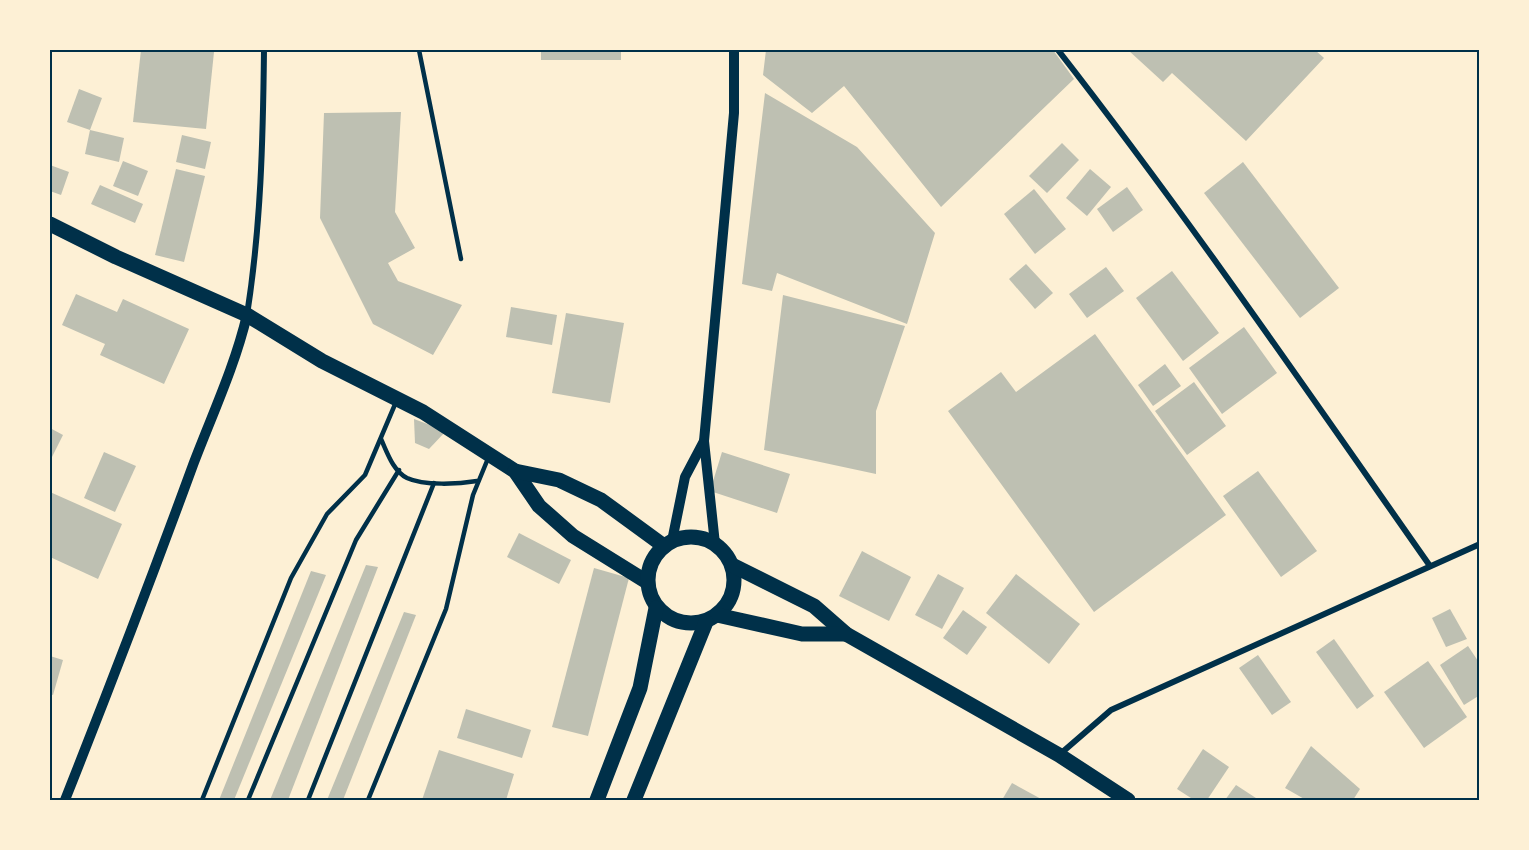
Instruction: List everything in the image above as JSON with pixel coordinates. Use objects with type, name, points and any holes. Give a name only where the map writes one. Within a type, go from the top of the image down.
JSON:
[{"type":"main road","points":[[50,224],[247,315],[322,361],[397,399],[490,454],[515,471],[539,506],[573,536],[647,582]]},
{"type":"main road","points":[[515,471],[559,480],[602,500],[668,543]]},
{"type":"main road","points":[[846,634],[802,634],[711,618],[678,623],[656,608],[649,595],[647,582],[649,568],[668,543],[694,536],[716,544],[732,565],[814,606],[846,634],[1059,755],[1128,801]]},
{"type":"main road","points":[[634,801],[711,618],[733,593],[732,565]]},
{"type":"main road","points":[[597,801],[640,688],[656,608]]},
{"type":"street","points":[[65,801],[132,633],[218,396],[240,348],[256,259],[263,160],[264,50]]},
{"type":"street","points":[[716,544],[704,441],[734,113],[734,50]]},
{"type":"street","points":[[1058,50],[1209,253],[1430,566]]},
{"type":"street","points":[[668,543],[685,477],[704,441]]},
{"type":"street","points":[[1059,755],[1111,710],[1479,544]]},
{"type":"lane","points":[[419,50],[460,260]]},
{"type":"lane","points":[[202,801],[291,578],[327,514],[365,475],[397,399]]},
{"type":"lane","points":[[381,439],[393,464],[406,478],[434,483],[459,484],[477,481]]},
{"type":"lane","points":[[368,801],[446,609],[477,481],[490,454]]},
{"type":"lane","points":[[248,801],[356,540],[399,470]]},
{"type":"lane","points":[[308,801],[434,483]]},
{"type":"building","points":[[141,50],[214,52],[206,129],[133,122]]},
{"type":"building","points":[[541,50],[621,50],[621,60],[541,60]]},
{"type":"building","points":[[766,50],[1053,50],[1074,79],[941,207],[844,86],[812,113],[763,75]]},
{"type":"building","points":[[1128,50],[1315,50],[1324,58],[1246,141],[1172,73],[1163,82]]},
{"type":"building","points":[[79,89],[102,98],[90,130],[67,122]]},
{"type":"building","points":[[765,93],[857,147],[935,233],[907,324],[777,273],[772,291],[742,284]]},
{"type":"building","points":[[401,112],[395,212],[415,248],[388,263],[398,281],[462,305],[433,355],[373,324],[320,218],[324,113]]},
{"type":"building","points":[[90,130],[124,138],[119,162],[85,154]]},
{"type":"building","points":[[182,135],[211,142],[205,169],[176,162]]},
{"type":"building","points":[[1062,143],[1079,160],[1047,193],[1029,176]]},
{"type":"building","points":[[123,161],[148,171],[138,196],[113,186]]},
{"type":"building","points":[[1243,162],[1339,288],[1300,318],[1204,193]]},
{"type":"building","points":[[50,165],[69,172],[61,195],[50,191]]},
{"type":"building","points":[[176,169],[205,176],[184,262],[155,255]]},
{"type":"building","points":[[1090,169],[1111,187],[1087,216],[1066,198]]},
{"type":"building","points":[[100,185],[143,204],[135,223],[91,204]]},
{"type":"building","points":[[1127,187],[1143,210],[1113,232],[1097,209]]},
{"type":"building","points":[[1034,189],[1066,229],[1035,254],[1004,214]]},
{"type":"building","points":[[1026,264],[1053,293],[1035,309],[1009,279]]},
{"type":"building","points":[[1106,267],[1124,291],[1087,318],[1069,294]]},
{"type":"building","points":[[1172,271],[1219,333],[1183,361],[1136,298]]},
{"type":"building","points":[[76,294],[117,312],[123,299],[189,329],[164,384],[100,355],[105,344],[62,325]]},
{"type":"building","points":[[783,295],[905,326],[876,411],[876,474],[764,450]]},
{"type":"building","points":[[511,307],[557,315],[552,345],[506,337]]},
{"type":"building","points":[[566,313],[624,323],[610,403],[552,393]]},
{"type":"building","points":[[1244,327],[1277,373],[1222,414],[1189,368]]},
{"type":"building","points":[[1095,334],[1226,515],[1094,612],[948,411],[1001,372],[1016,392]]},
{"type":"building","points":[[1165,364],[1181,386],[1153,406],[1138,385]]},
{"type":"building","points":[[1194,382],[1226,426],[1187,455],[1155,411]]},
{"type":"building","points":[[414,419],[446,431],[429,449],[415,443]]},
{"type":"building","points":[[50,428],[63,435],[50,461]]},
{"type":"building","points":[[104,452],[136,466],[115,512],[84,498]]},
{"type":"building","points":[[722,452],[790,474],[777,513],[710,491]]},
{"type":"building","points":[[1258,471],[1317,551],[1281,577],[1223,496]]},
{"type":"building","points":[[50,492],[122,524],[98,579],[50,557]]},
{"type":"building","points":[[519,533],[571,560],[559,584],[507,557]]},
{"type":"building","points":[[862,551],[911,577],[889,621],[839,596]]},
{"type":"building","points":[[366,565],[378,567],[288,800],[270,800]]},
{"type":"building","points":[[594,568],[629,578],[588,736],[552,727]]},
{"type":"building","points":[[311,571],[326,575],[234,800],[219,800]]},
{"type":"building","points":[[938,574],[964,588],[942,629],[915,615]]},
{"type":"building","points":[[1016,574],[1080,624],[1049,664],[986,613]]},
{"type":"building","points":[[1450,609],[1467,639],[1446,647],[1432,618]]},
{"type":"building","points":[[963,610],[987,627],[967,655],[943,638]]},
{"type":"building","points":[[404,612],[416,615],[343,800],[327,800]]},
{"type":"building","points":[[1334,639],[1374,696],[1357,709],[1316,652]]},
{"type":"building","points":[[1468,646],[1480,664],[1480,695],[1464,705],[1440,665]]},
{"type":"building","points":[[1258,655],[1291,702],[1272,715],[1239,668]]},
{"type":"building","points":[[50,656],[63,660],[53,695],[50,694]]},
{"type":"building","points":[[1428,661],[1467,717],[1424,748],[1384,692]]},
{"type":"building","points":[[466,709],[531,730],[522,758],[457,738]]},
{"type":"building","points":[[1311,746],[1360,789],[1353,800],[1306,800],[1285,788]]},
{"type":"building","points":[[1203,749],[1229,767],[1207,800],[1194,800],[1177,789]]},
{"type":"building","points":[[439,750],[514,774],[506,800],[422,800]]},
{"type":"building","points":[[1012,783],[1043,800],[1002,800]]},
{"type":"building","points":[[1236,785],[1259,800],[1225,800]]}]
